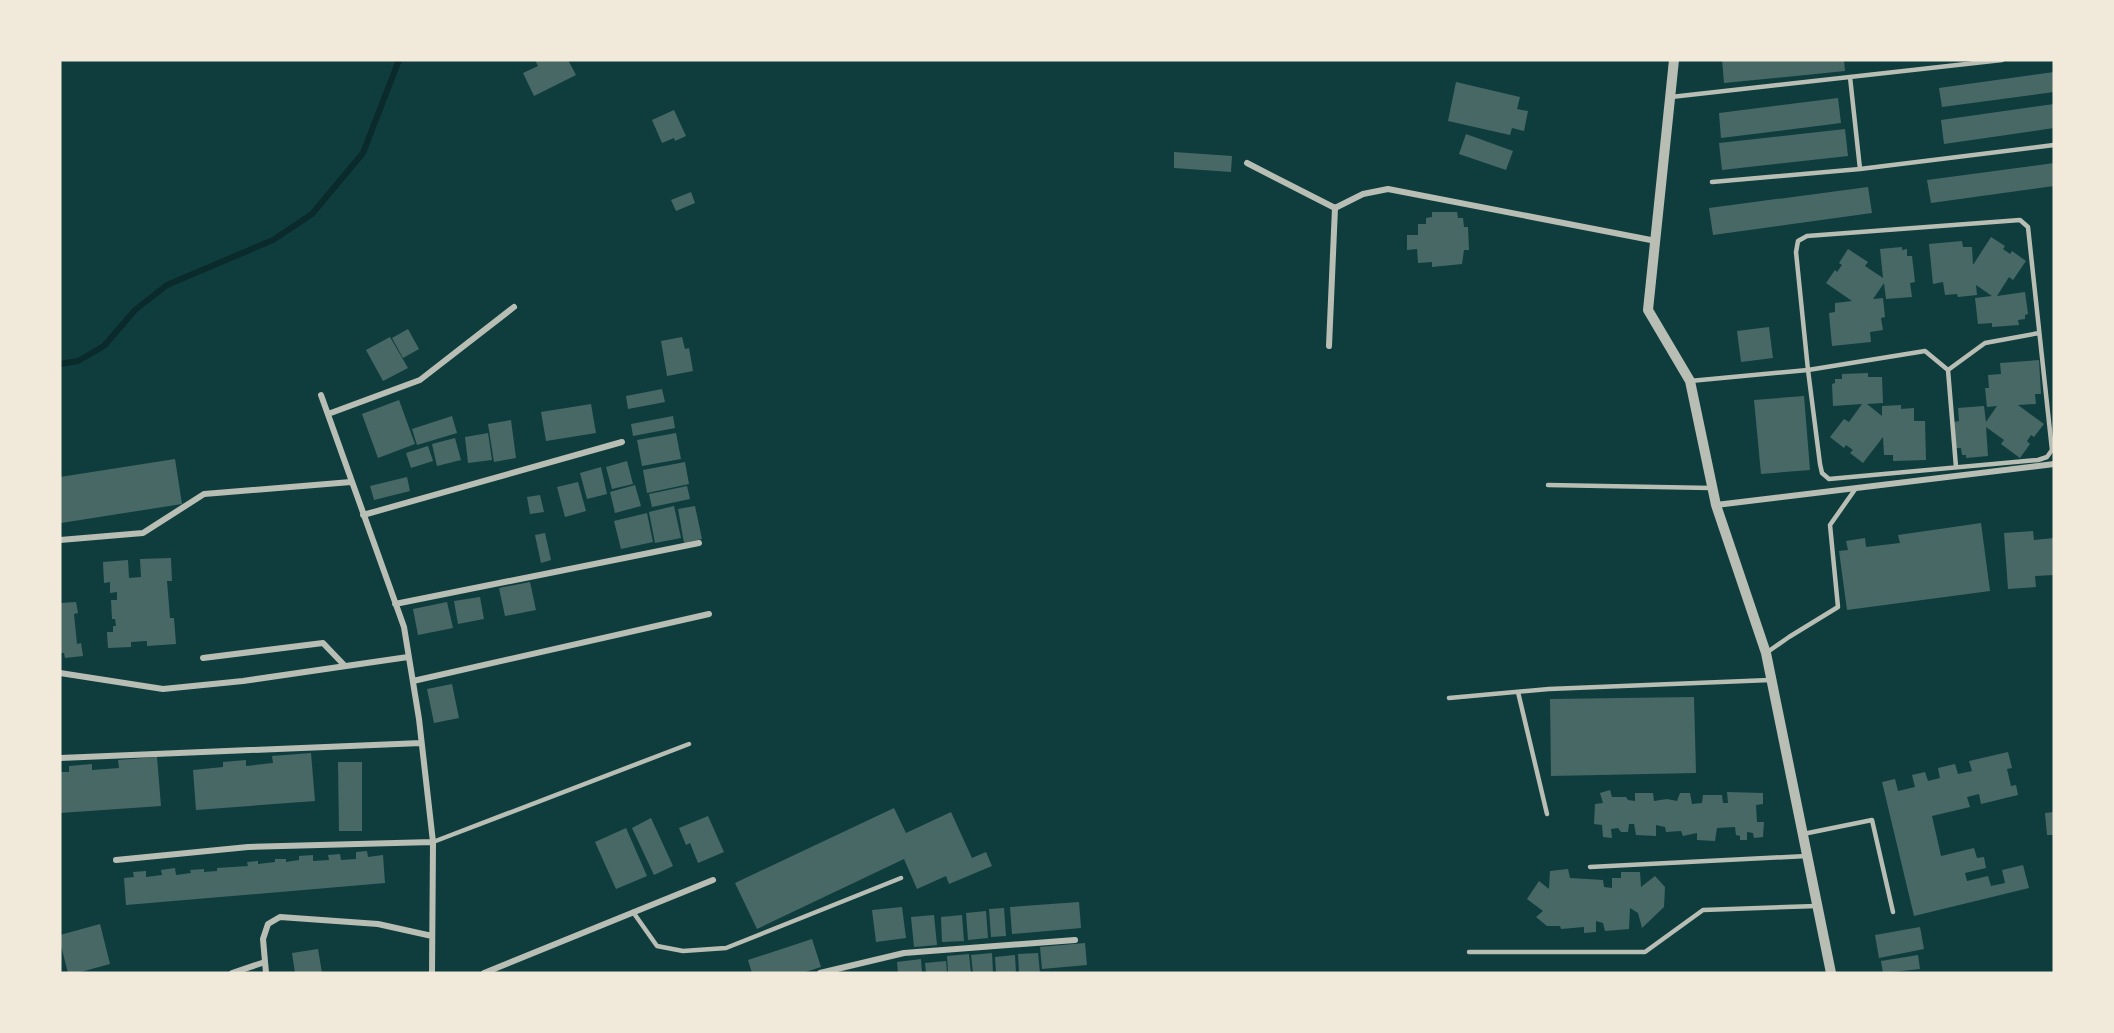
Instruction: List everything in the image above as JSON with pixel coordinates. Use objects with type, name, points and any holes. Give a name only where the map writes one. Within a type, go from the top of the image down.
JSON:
[{"type":"street","points":[[1674,60],[1648,310],[1690,381],[1716,505],[1766,653],[1831,973]]},
{"type":"street","points":[[1247,163],[1335,208]]},
{"type":"street","points":[[1335,208],[1363,194],[1388,189],[1656,241]]},
{"type":"street","points":[[1329,346],[1335,208]]},
{"type":"street","points":[[328,414],[420,380],[514,307]]},
{"type":"street","points":[[321,395],[404,627],[422,743],[433,842],[432,973]]},
{"type":"street","points":[[363,515],[622,442]]},
{"type":"street","points":[[1716,505],[2054,464]]},
{"type":"street","points":[[60,540],[143,533],[204,494],[351,482]]},
{"type":"street","points":[[395,604],[699,543]]},
{"type":"street","points":[[412,681],[709,614]]},
{"type":"street","points":[[203,658],[322,643],[345,666]]},
{"type":"street","points":[[60,673],[163,689],[243,681],[408,657]]},
{"type":"street","points":[[60,758],[422,743]]},
{"type":"street","points":[[116,860],[248,847],[433,842]]},
{"type":"street","points":[[484,973],[713,880]]},
{"type":"street","points":[[266,973],[263,939],[268,924],[280,917],[378,924],[432,936]]},
{"type":"street","points":[[820,973],[904,953],[1075,940]]},
{"type":"street","points":[[232,973],[265,962]]},
{"type":"lane","points":[[1670,97],[2002,60]]},
{"type":"lane","points":[[1850,77],[1860,169]]},
{"type":"lane","points":[[1712,182],[1860,169],[2054,145]]},
{"type":"lane","points":[[2019,220],[2028,227],[2039,333],[2052,450],[2047,457],[2038,460],[1829,479],[1822,473],[1808,370],[1796,252],[1798,241],[1807,236],[2019,220]]},
{"type":"lane","points":[[1948,370],[1985,343],[2039,333]]},
{"type":"lane","points":[[1690,381],[1808,370],[1925,351],[1948,370],[1956,467]]},
{"type":"lane","points":[[1548,485],[1712,489]]},
{"type":"lane","points":[[1766,653],[1838,607],[1830,525],[1856,487]]},
{"type":"lane","points":[[1449,698],[1549,689],[1772,680]]},
{"type":"lane","points":[[1518,692],[1547,814]]},
{"type":"lane","points":[[433,842],[689,744]]},
{"type":"lane","points":[[1803,834],[1872,820],[1893,912]]},
{"type":"lane","points":[[1590,867],[1807,856]]},
{"type":"lane","points":[[633,912],[657,946],[683,951],[726,948],[901,878]]},
{"type":"lane","points":[[1469,951],[1645,952],[1703,910],[1817,906]]},
{"type":"building","points":[[535,60],[568,60],[576,75],[534,96],[523,73],[538,66]]},
{"type":"building","points":[[1722,60],[1844,60],[1845,71],[1724,83]]},
{"type":"building","points":[[2054,72],[2054,92],[1942,107],[1939,88]]},
{"type":"building","points":[[1456,82],[1520,97],[1517,109],[1528,111],[1524,131],[1512,128],[1510,135],[1448,121]]},
{"type":"building","points":[[1838,98],[1841,123],[1721,138],[1719,113]]},
{"type":"building","points":[[2054,104],[2054,128],[1944,144],[1941,120]]},
{"type":"building","points":[[674,110],[686,136],[662,143],[652,120]]},
{"type":"building","points":[[1845,129],[1848,156],[1722,170],[1719,143]]},
{"type":"building","points":[[1466,134],[1513,151],[1506,170],[1459,154]]},
{"type":"building","points":[[1174,152],[1232,156],[1231,172],[1174,168]]},
{"type":"building","points":[[2054,163],[2054,186],[1931,203],[1927,180]]},
{"type":"building","points":[[1868,187],[1872,213],[1713,235],[1709,208]]},
{"type":"building","points":[[691,192],[695,203],[676,211],[671,200]]},
{"type":"building","points":[[1432,212],[1457,212],[1458,218],[1463,218],[1464,227],[1468,227],[1469,250],[1464,250],[1462,264],[1432,267],[1432,262],[1418,263],[1417,249],[1407,250],[1407,235],[1418,235],[1418,224],[1426,224],[1426,218],[1432,217]]},
{"type":"building","points":[[1991,237],[2005,246],[2003,249],[2010,254],[2012,251],[2026,261],[2013,280],[2009,277],[1997,296],[2025,292],[2028,314],[2025,315],[2025,319],[2018,320],[2019,325],[1992,327],[1992,323],[1978,324],[1975,298],[1992,296],[1976,285],[1977,295],[1958,297],[1957,294],[1945,295],[1943,282],[1933,284],[1929,244],[1962,241],[1963,247],[1972,247],[1973,265]]},
{"type":"building","points":[[1902,247],[1902,250],[1907,249],[1907,256],[1912,256],[1915,282],[1910,283],[1912,297],[1886,299],[1884,283],[1873,299],[1883,298],[1885,317],[1881,318],[1883,330],[1870,332],[1871,342],[1832,346],[1829,313],[1835,312],[1835,303],[1852,301],[1826,283],[1835,270],[1837,272],[1842,265],[1839,263],[1848,249],[1868,262],[1865,266],[1883,278],[1880,249]]},
{"type":"building","points":[[1769,327],[1773,358],[1741,362],[1737,331]]},
{"type":"building","points":[[408,329],[419,349],[403,358],[392,338]]},
{"type":"building","points":[[390,337],[408,368],[383,381],[366,350]]},
{"type":"building","points":[[682,337],[685,349],[689,348],[693,371],[667,376],[661,341]]},
{"type":"building","points":[[2039,360],[2041,394],[2035,394],[2036,404],[2018,405],[2044,424],[2034,437],[2031,435],[2027,441],[2030,444],[2020,458],[2001,444],[2004,440],[1986,427],[1988,456],[1966,458],[1966,455],[1962,455],[1961,448],[1956,448],[1954,422],[1959,421],[1958,408],[1984,406],[1986,422],[1997,406],[1987,407],[1985,388],[1989,388],[1988,375],[2001,374],[2000,363]]},
{"type":"building","points":[[1868,373],[1868,377],[1882,377],[1883,403],[1867,404],[1882,416],[1882,406],[1901,405],[1901,409],[1914,408],[1914,421],[1925,421],[1926,460],[1893,461],[1893,455],[1884,455],[1883,437],[1863,463],[1850,453],[1853,450],[1846,445],[1844,448],[1830,437],[1844,419],[1849,422],[1862,404],[1833,406],[1832,384],[1835,383],[1835,379],[1842,379],[1842,374]]},
{"type":"building","points":[[662,389],[665,402],[628,409],[626,396]]},
{"type":"building","points":[[1804,396],[1810,470],[1761,474],[1754,400]]},
{"type":"building","points":[[399,400],[415,444],[378,458],[362,414]]},
{"type":"building","points":[[591,404],[596,433],[546,441],[541,412]]},
{"type":"building","points":[[452,416],[457,433],[417,445],[412,429]]},
{"type":"building","points":[[673,416],[675,428],[633,436],[631,424]]},
{"type":"building","points":[[511,420],[516,458],[494,462],[488,424]]},
{"type":"building","points":[[488,433],[492,460],[468,463],[465,437]]},
{"type":"building","points":[[676,433],[681,459],[642,466],[637,440]]},
{"type":"building","points":[[455,438],[461,460],[437,466],[432,444]]},
{"type":"building","points":[[428,446],[433,461],[411,468],[406,453]]},
{"type":"building","points":[[175,459],[182,504],[61,523],[60,477]]},
{"type":"building","points":[[627,461],[633,484],[612,489],[606,467]]},
{"type":"building","points":[[685,462],[689,484],[647,493],[643,470]]},
{"type":"building","points":[[601,467],[607,494],[587,499],[580,473]]},
{"type":"building","points":[[407,477],[410,491],[374,500],[370,486]]},
{"type":"building","points":[[578,482],[586,511],[565,517],[557,487]]},
{"type":"building","points":[[635,485],[641,506],[615,513],[610,492]]},
{"type":"building","points":[[687,486],[690,499],[652,507],[649,494]]},
{"type":"building","points":[[540,495],[544,512],[530,514],[527,497]]},
{"type":"building","points":[[674,506],[681,538],[655,543],[649,512]]},
{"type":"building","points":[[695,506],[702,539],[684,543],[678,509]]},
{"type":"building","points":[[647,513],[653,542],[621,549],[614,521]]},
{"type":"building","points":[[1981,523],[1990,591],[1847,610],[1839,551],[1848,550],[1846,541],[1865,538],[1866,547],[1900,543],[1898,535]]},
{"type":"building","points":[[2033,531],[2034,540],[2054,538],[2054,575],[2035,576],[2036,587],[2008,589],[2004,533]]},
{"type":"building","points":[[545,533],[551,560],[541,563],[535,535]]},
{"type":"building","points":[[171,558],[172,581],[167,581],[170,618],[174,618],[176,644],[147,646],[147,641],[131,642],[131,647],[108,648],[107,632],[113,632],[113,626],[116,626],[115,619],[112,619],[111,600],[117,600],[117,592],[110,593],[110,582],[104,583],[103,562],[128,560],[129,578],[141,577],[140,559]]},
{"type":"building","points":[[530,582],[536,610],[505,616],[499,588]]},
{"type":"building","points":[[480,597],[484,619],[458,624],[454,601]]},
{"type":"building","points":[[76,602],[78,613],[74,614],[77,644],[81,643],[83,656],[65,658],[64,653],[60,653],[60,603]]},
{"type":"building","points":[[447,602],[453,628],[418,635],[413,609]]},
{"type":"building","points":[[452,684],[459,718],[434,723],[427,689]]},
{"type":"building","points":[[1694,697],[1696,773],[1551,776],[1550,699]]},
{"type":"building","points":[[2008,752],[2012,768],[2007,769],[2011,786],[2016,785],[2018,795],[1981,804],[1979,794],[1967,797],[1970,807],[1932,816],[1941,856],[1974,848],[1977,858],[1984,857],[1986,868],[1965,873],[1967,881],[1988,876],[1991,886],[2005,883],[2002,870],[2023,865],[2029,888],[1914,916],[1882,782],[1895,779],[1898,791],[1915,787],[1912,775],[1925,772],[1928,781],[1940,778],[1938,768],[1955,764],[1958,774],[1972,771],[1969,761]]},
{"type":"building","points":[[311,753],[315,801],[196,810],[193,770],[223,767],[223,762],[246,760],[246,766],[273,763],[272,756]]},
{"type":"building","points":[[157,757],[161,806],[60,813],[60,772],[69,772],[69,766],[92,764],[92,770],[119,768],[118,760]]},
{"type":"building","points":[[338,762],[362,762],[362,831],[339,831]]},
{"type":"building","points":[[1610,790],[1612,797],[1626,797],[1628,800],[1635,801],[1635,793],[1653,793],[1654,801],[1667,799],[1677,801],[1680,793],[1690,793],[1692,804],[1702,803],[1703,795],[1722,795],[1723,803],[1728,803],[1727,792],[1763,793],[1763,804],[1756,805],[1757,822],[1764,822],[1763,837],[1754,838],[1753,833],[1747,832],[1747,840],[1740,840],[1740,836],[1736,835],[1735,827],[1717,828],[1715,841],[1697,840],[1697,833],[1683,836],[1681,831],[1666,832],[1665,827],[1656,825],[1656,836],[1636,835],[1634,824],[1629,824],[1628,832],[1621,832],[1618,828],[1611,829],[1612,838],[1603,837],[1602,825],[1594,824],[1595,804],[1603,803],[1600,793]]},
{"type":"building","points":[[894,808],[906,833],[951,812],[972,858],[986,852],[992,866],[949,884],[946,876],[917,889],[904,859],[757,929],[735,883]]},
{"type":"building","points":[[2054,812],[2054,835],[2047,835],[2045,813]]},
{"type":"building","points":[[708,816],[724,852],[698,863],[690,843],[686,845],[679,828]]},
{"type":"building","points":[[651,818],[673,866],[654,875],[632,828]]},
{"type":"building","points":[[626,828],[647,876],[616,889],[595,842]]},
{"type":"building","points":[[367,851],[368,857],[383,855],[385,883],[126,905],[124,878],[134,877],[133,872],[146,871],[146,877],[162,875],[161,870],[175,868],[176,875],[191,873],[190,870],[204,869],[204,872],[217,871],[217,868],[248,866],[247,862],[258,861],[258,864],[275,862],[275,859],[286,859],[286,862],[299,860],[299,856],[313,855],[313,861],[329,860],[328,855],[340,854],[341,860],[356,859],[356,852]]},
{"type":"building","points":[[1568,869],[1570,878],[1603,880],[1604,887],[1612,888],[1612,878],[1621,878],[1621,872],[1640,872],[1641,887],[1655,876],[1665,887],[1664,907],[1642,928],[1638,913],[1630,908],[1629,929],[1605,931],[1603,923],[1596,921],[1596,932],[1584,933],[1584,927],[1561,929],[1560,926],[1547,926],[1536,917],[1543,911],[1527,899],[1539,881],[1549,889],[1550,871]]},
{"type":"building","points":[[1079,902],[1081,928],[1012,934],[1010,907]]},
{"type":"building","points":[[902,907],[906,938],[876,942],[872,910]]},
{"type":"building","points":[[1004,908],[1006,936],[991,937],[989,909]]},
{"type":"building","points":[[986,911],[988,938],[968,940],[966,913]]},
{"type":"building","points":[[934,915],[937,945],[914,947],[911,917]]},
{"type":"building","points":[[962,915],[964,941],[942,942],[941,917]]},
{"type":"building","points":[[100,924],[110,964],[77,973],[68,973],[60,935]]},
{"type":"building","points":[[1920,927],[1924,949],[1879,958],[1875,935]]},
{"type":"building","points":[[812,939],[821,967],[802,973],[752,973],[748,960]]},
{"type":"building","points":[[1085,943],[1087,965],[1042,969],[1040,947]]},
{"type":"building","points":[[318,949],[322,973],[295,973],[292,953]]},
{"type":"building","points":[[992,953],[993,973],[973,973],[971,955]]},
{"type":"building","points":[[1038,953],[1040,973],[1019,973],[1018,954]]},
{"type":"building","points":[[969,954],[971,973],[948,973],[947,956]]},
{"type":"building","points":[[1015,955],[1016,973],[996,973],[995,957]]},
{"type":"building","points":[[1918,955],[1920,969],[1883,973],[1881,961]]},
{"type":"building","points":[[921,959],[922,973],[898,973],[897,962]]},
{"type":"building","points":[[946,961],[947,973],[926,973],[925,963]]},
{"type":"waterway","points":[[60,364],[78,361],[104,346],[135,310],[167,285],[273,240],[312,214],[363,153],[399,60]]}]
